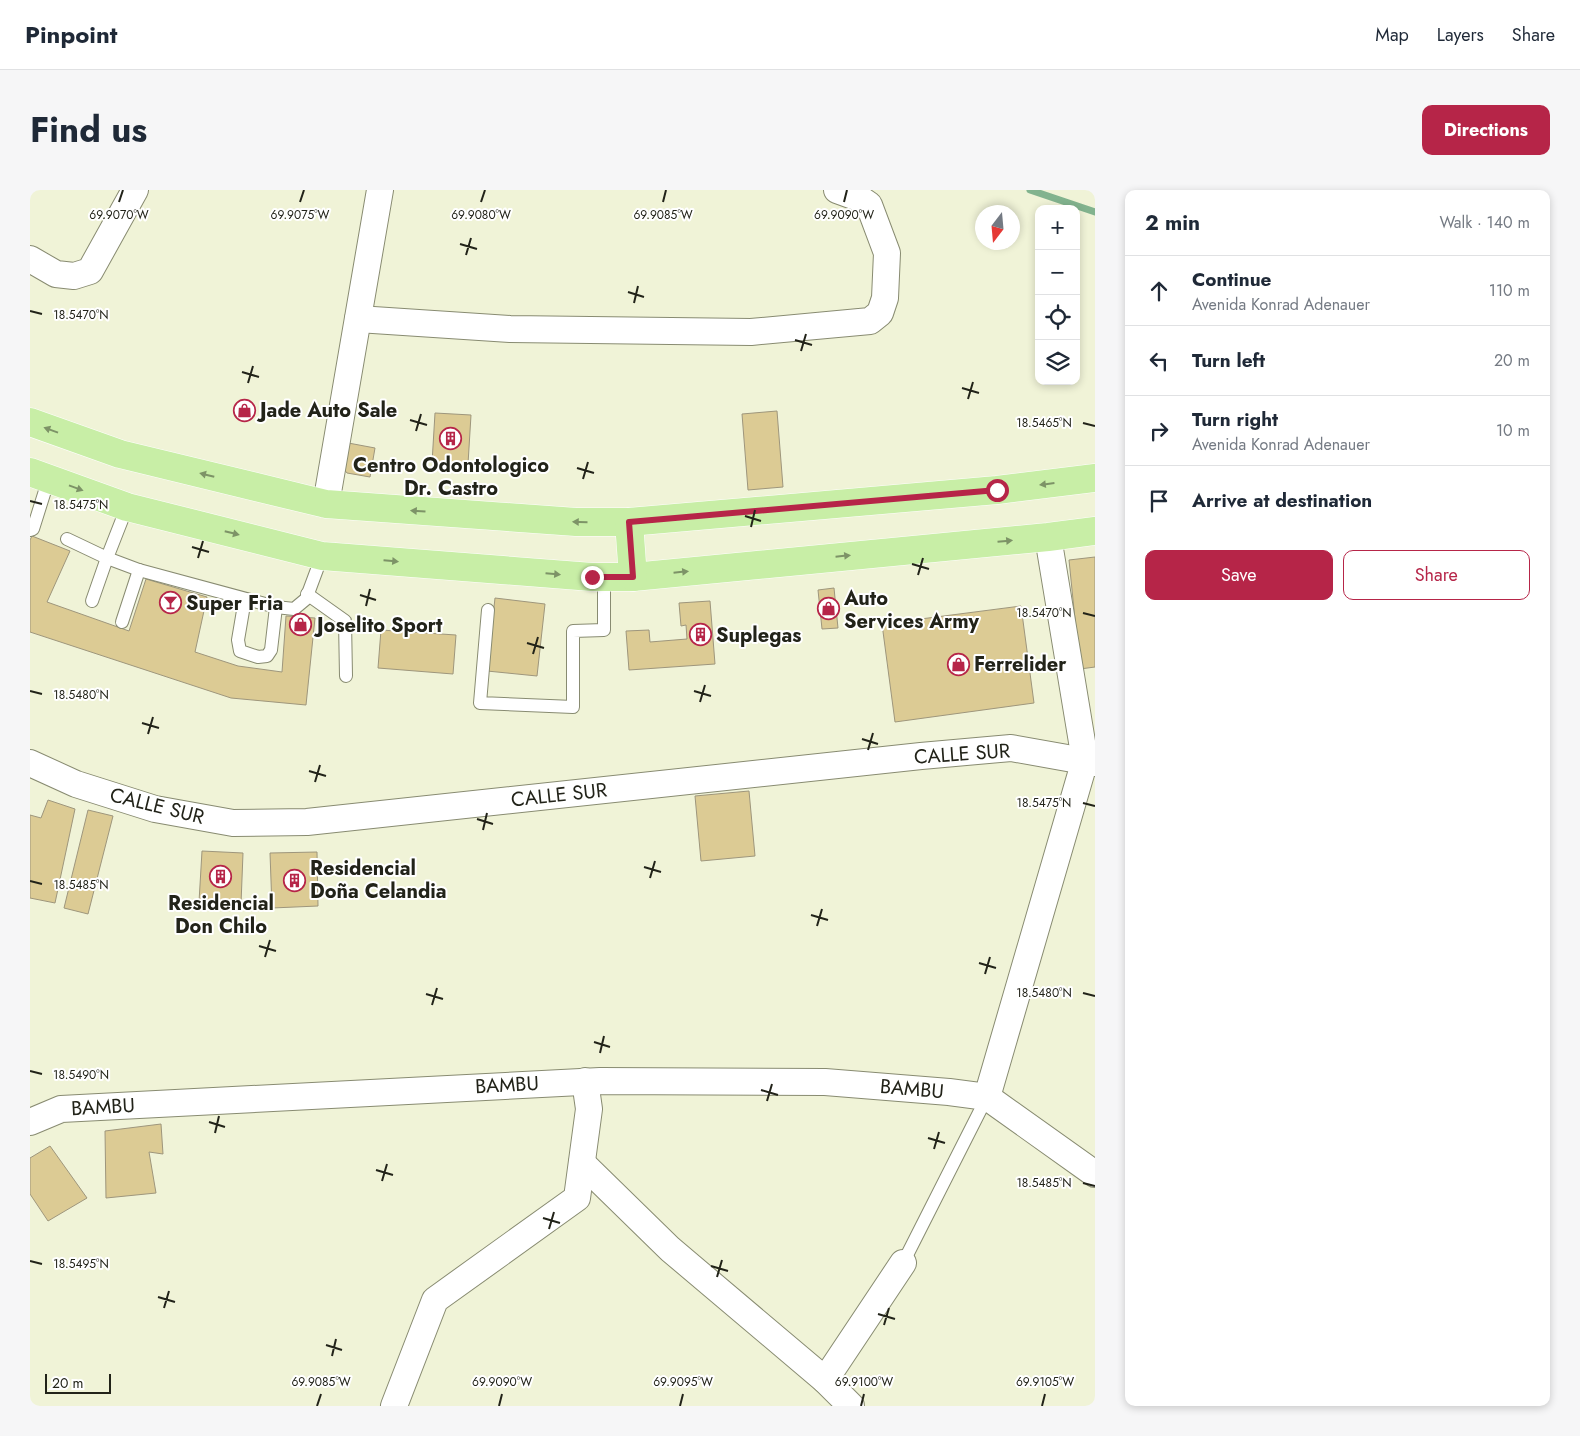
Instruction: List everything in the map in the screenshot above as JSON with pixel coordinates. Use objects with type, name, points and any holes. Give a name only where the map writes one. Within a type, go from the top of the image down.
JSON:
[{"type":"main road","points":[[30,422],[120,454],[326,504],[576,522],[629,522],[997,490],[1095,478]]},
{"type":"main road","points":[[39,475],[127,507],[322,556],[592,577],[633,577],[1095,531]]},
{"type":"main road","points":[[629,522],[633,577]]},
{"type":"street","points":[[30,260],[56,274],[74,276],[90,271],[135,190]]},
{"type":"street","points":[[358,318],[510,329],[751,332],[870,321],[880,313],[885,298],[887,253],[869,205],[859,198],[837,190]]},
{"type":"street","points":[[326,504],[358,318],[385,191]]},
{"type":"street","points":[[1048,537],[1090,761],[987,1097],[1095,1174]]},
{"type":"street","name":"CALLE SUR","points":[[30,763],[76,784],[155,809],[233,823],[307,822],[911,757],[1011,748],[1090,761]]},
{"type":"street","points":[[394,1406],[435,1300],[577,1198],[589,1110],[585,1081]]},
{"type":"street","name":"BAMBU","points":[[30,1122],[61,1109],[585,1081],[825,1082],[987,1097]]},
{"type":"street","points":[[582,1163],[670,1249],[825,1380],[851,1406]]},
{"type":"street","points":[[825,1380],[903,1263]]},
{"type":"lane","points":[[30,530],[33,529],[39,475]]},
{"type":"lane","points":[[92,601],[127,507]]},
{"type":"lane","points":[[67,539],[107,558],[139,570],[276,607],[294,609],[306,599],[322,556]]},
{"type":"lane","points":[[122,622],[139,570]]},
{"type":"lane","points":[[488,610],[480,702],[573,707],[573,631],[604,630],[604,577]]},
{"type":"lane","points":[[308,594],[345,621],[346,676]]},
{"type":"lane","points":[[245,599],[238,640],[240,652],[258,657],[268,656],[271,650],[276,607]]},
{"type":"lane","points":[[903,1263],[987,1097]]},
{"type":"building","points":[[777,411],[783,487],[748,490],[742,414]]},
{"type":"building","name":"Centro Odontologico Dr. Castro","points":[[435,413],[471,415],[468,464],[432,463]]},
{"type":"building","points":[[343,442],[375,448],[370,477],[347,473],[339,463]]},
{"type":"building","points":[[32,536],[70,551],[47,602],[129,631],[146,579],[207,597],[195,652],[238,666],[282,672],[286,616],[315,618],[306,705],[231,698],[30,632],[30,540]]},
{"type":"building","name":"Ferrelider","points":[[1095,557],[1095,667],[1080,669],[1069,560]]},
{"type":"building","name":"Auto Services Army","points":[[834,588],[838,628],[822,629],[818,590]]},
{"type":"building","points":[[495,598],[545,604],[537,676],[487,671]]},
{"type":"building","name":"Suplegas","points":[[710,601],[715,664],[629,670],[626,631],[649,630],[650,642],[687,639],[686,625],[681,626],[679,603]]},
{"type":"building","name":"Ferrelider","points":[[1021,606],[1034,703],[895,722],[882,624]]},
{"type":"building","points":[[381,630],[456,635],[453,674],[378,668]]},
{"type":"building","points":[[749,791],[755,856],[701,861],[695,796]]},
{"type":"building","points":[[48,800],[75,809],[55,903],[30,898],[30,815],[41,818]]},
{"type":"building","points":[[88,810],[113,816],[88,914],[64,908]]},
{"type":"building","name":"Residencial Don Chilo","points":[[202,851],[243,853],[241,904],[199,902]]},
{"type":"building","name":"Residencial Doña Celandia","points":[[317,852],[318,906],[272,908],[270,853]]},
{"type":"building","points":[[161,1124],[163,1154],[149,1152],[156,1193],[106,1198],[105,1131]]},
{"type":"building","points":[[50,1146],[87,1198],[48,1221],[30,1194],[30,1158]]},
{"type":"waterway","points":[[1030,190],[1095,212]]},
{"type":"place","name":"Jade Auto Sale","points":[[244,410]]},
{"type":"place","name":"Centro Odontologico Dr. Castro","points":[[451,439]]},
{"type":"place","name":"Super Fria","points":[[170,603]]},
{"type":"place","name":"Auto Services Army","points":[[828,609]]},
{"type":"place","name":"Joselito Sport","points":[[301,625]]},
{"type":"place","name":"Suplegas","points":[[700,635]]},
{"type":"place","name":"Ferrelider","points":[[958,664]]},
{"type":"place","name":"Residencial Don Chilo","points":[[221,877]]},
{"type":"place","name":"Residencial Doña Celandia","points":[[294,880]]},
{"type":"route","points":[[592,577],[633,577],[629,522],[997,490]]}]
